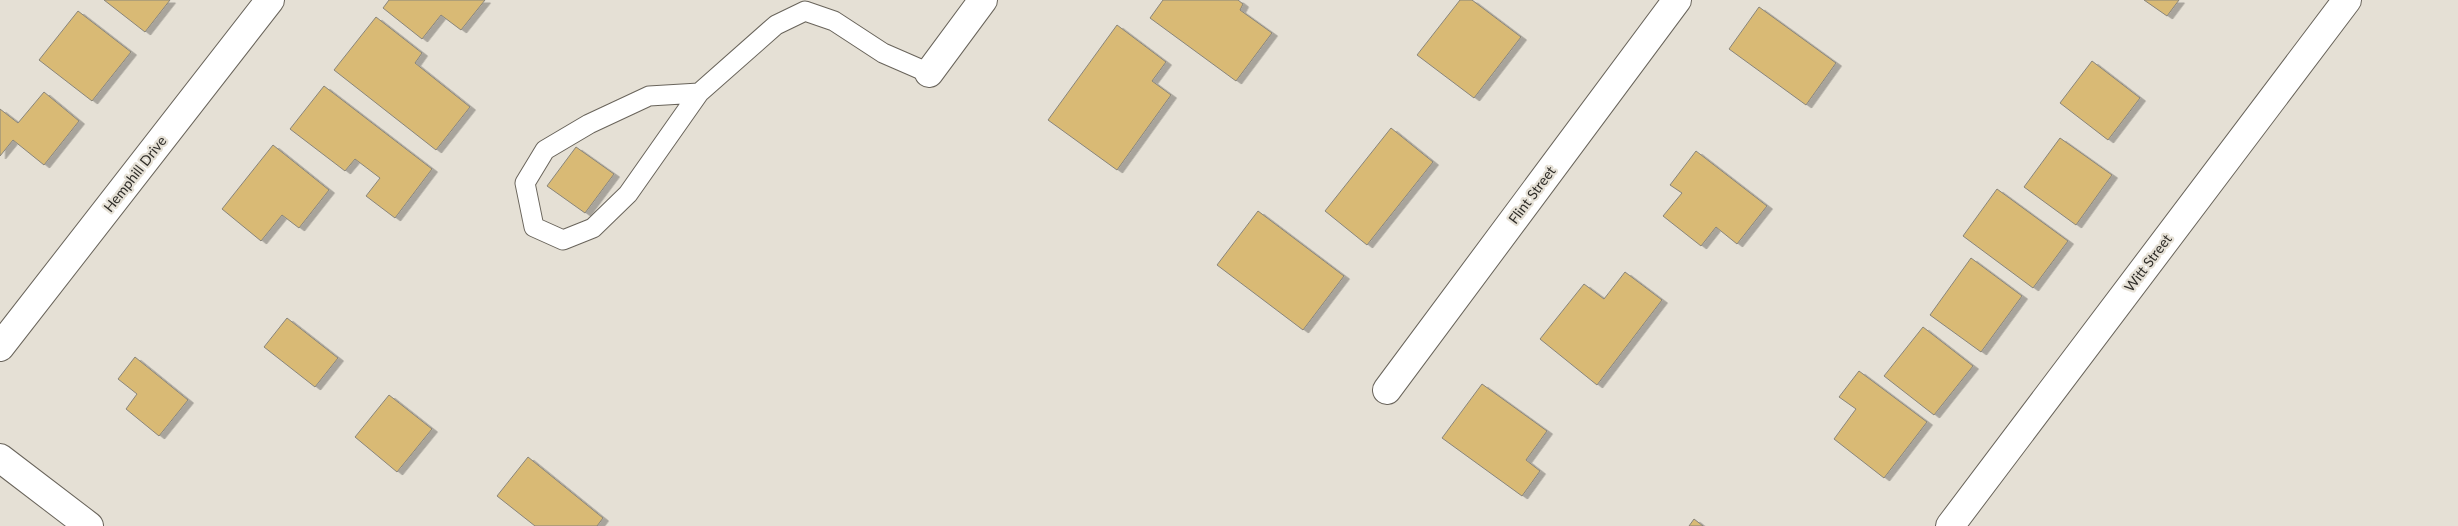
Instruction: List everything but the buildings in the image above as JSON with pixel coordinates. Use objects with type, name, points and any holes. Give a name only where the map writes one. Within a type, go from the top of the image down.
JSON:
[{"type":"street","name":"Hemphill Drive","points":[[0,347],[270,0]]},
{"type":"street","points":[[929,73],[983,0]]},
{"type":"street","name":"Flint Street","points":[[1387,390],[1677,0]]},
{"type":"street","name":"Witt Street","points":[[1950,526],[2347,0]]},
{"type":"street","points":[[0,458],[89,526]]},
{"type":"lane","points":[[699,92],[649,96],[588,124],[545,150],[526,183],[534,227],[563,240],[593,228],[628,194],[699,92],[776,24],[805,11],[834,21],[883,53],[929,73]]}]
